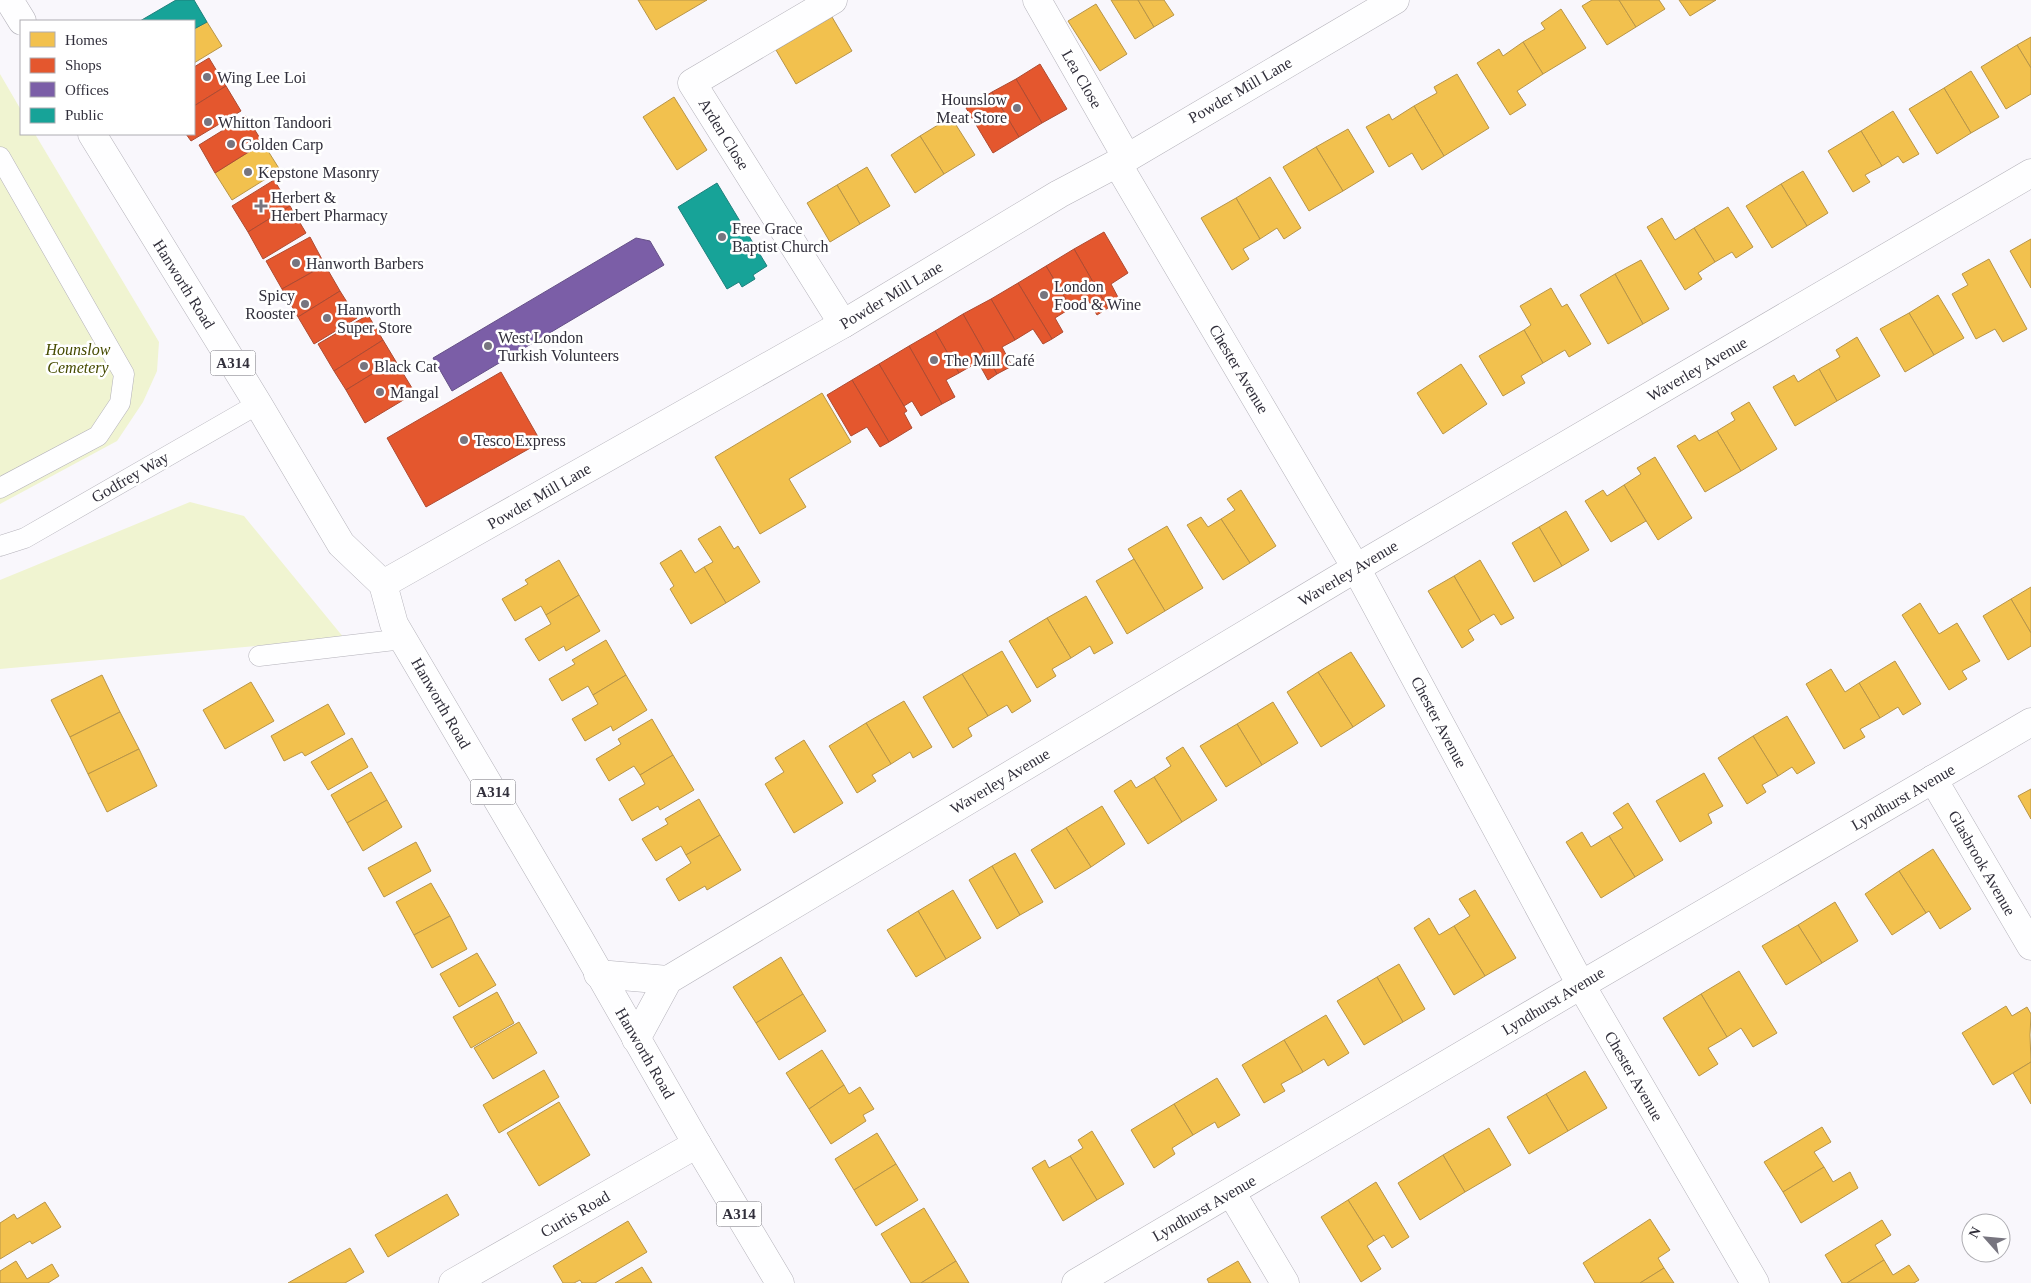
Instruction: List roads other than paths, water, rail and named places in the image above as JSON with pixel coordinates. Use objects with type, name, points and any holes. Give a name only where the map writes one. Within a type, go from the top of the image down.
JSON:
[{"type":"street","points":[[9,0],[21,20]]},
{"type":"street","name":"Arden Close","points":[[833,0],[692,83],[843,324]]},
{"type":"street","name":"Lea Close","points":[[1037,0],[1122,160]]},
{"type":"street","name":"Powder Mill Lane","points":[[383,584],[843,324],[1059,194],[1122,160],[1395,0]]},
{"type":"street","name":"Hanworth Road","points":[[93,135],[258,404],[341,544],[383,584],[394,624],[780,1283]]},
{"type":"street","name":"Chester Avenue","points":[[1122,160],[1356,568],[1581,985],[1755,1283]]},
{"type":"street","name":"Waverley Avenue","points":[[668,980],[1356,568],[2031,173]]},
{"type":"street","name":"Lyndhurst Avenue","points":[[1076,1283],[2031,722]]},
{"type":"street","name":"Glasbrook Avenue","points":[[1933,779],[2031,946]]},
{"type":"street","points":[[598,974],[668,980],[636,1039]]},
{"type":"street","name":"Curtis Road","points":[[454,1283],[697,1144]]},
{"type":"street","points":[[1232,1192],[1285,1283]]},
{"type":"lane","points":[[0,157],[124,374],[120,403],[98,436],[0,488]]},
{"type":"lane","name":"Godfrey Way","points":[[0,546],[25,538],[258,404]]},
{"type":"lane","points":[[259,656],[403,639]]},
{"type":"place","name":"Wing Lee Loi","points":[[207,77]]},
{"type":"place","name":"Hounslow Meat Store","points":[[1017,108]]},
{"type":"place","name":"Whitton Tandoori","points":[[208,122]]},
{"type":"place","name":"Golden Carp","points":[[231,144]]},
{"type":"place","name":"Kepstone Masonry","points":[[248,172]]},
{"type":"place","name":"Herbert & Herbert Pharmacy","points":[[261,206]]},
{"type":"place","name":"Free Grace Baptist Church","points":[[722,237]]},
{"type":"place","name":"Hanworth Barbers","points":[[296,263]]},
{"type":"place","name":"London Food & Wine","points":[[1044,295]]},
{"type":"place","name":"Spicy Rooster","points":[[305,304]]},
{"type":"place","name":"Hanworth Super Store","points":[[327,318]]},
{"type":"place","name":"West London Turkish Volunteers","points":[[488,346]]},
{"type":"place","name":"The Mill Café","points":[[934,360]]},
{"type":"place","name":"Black Cat","points":[[364,366]]},
{"type":"place","name":"Mangal","points":[[380,392]]},
{"type":"place","name":"Tesco Express","points":[[464,440]]},
{"type":"park label","name":"Hounslow Cemetery","points":[[78,358]]}]
